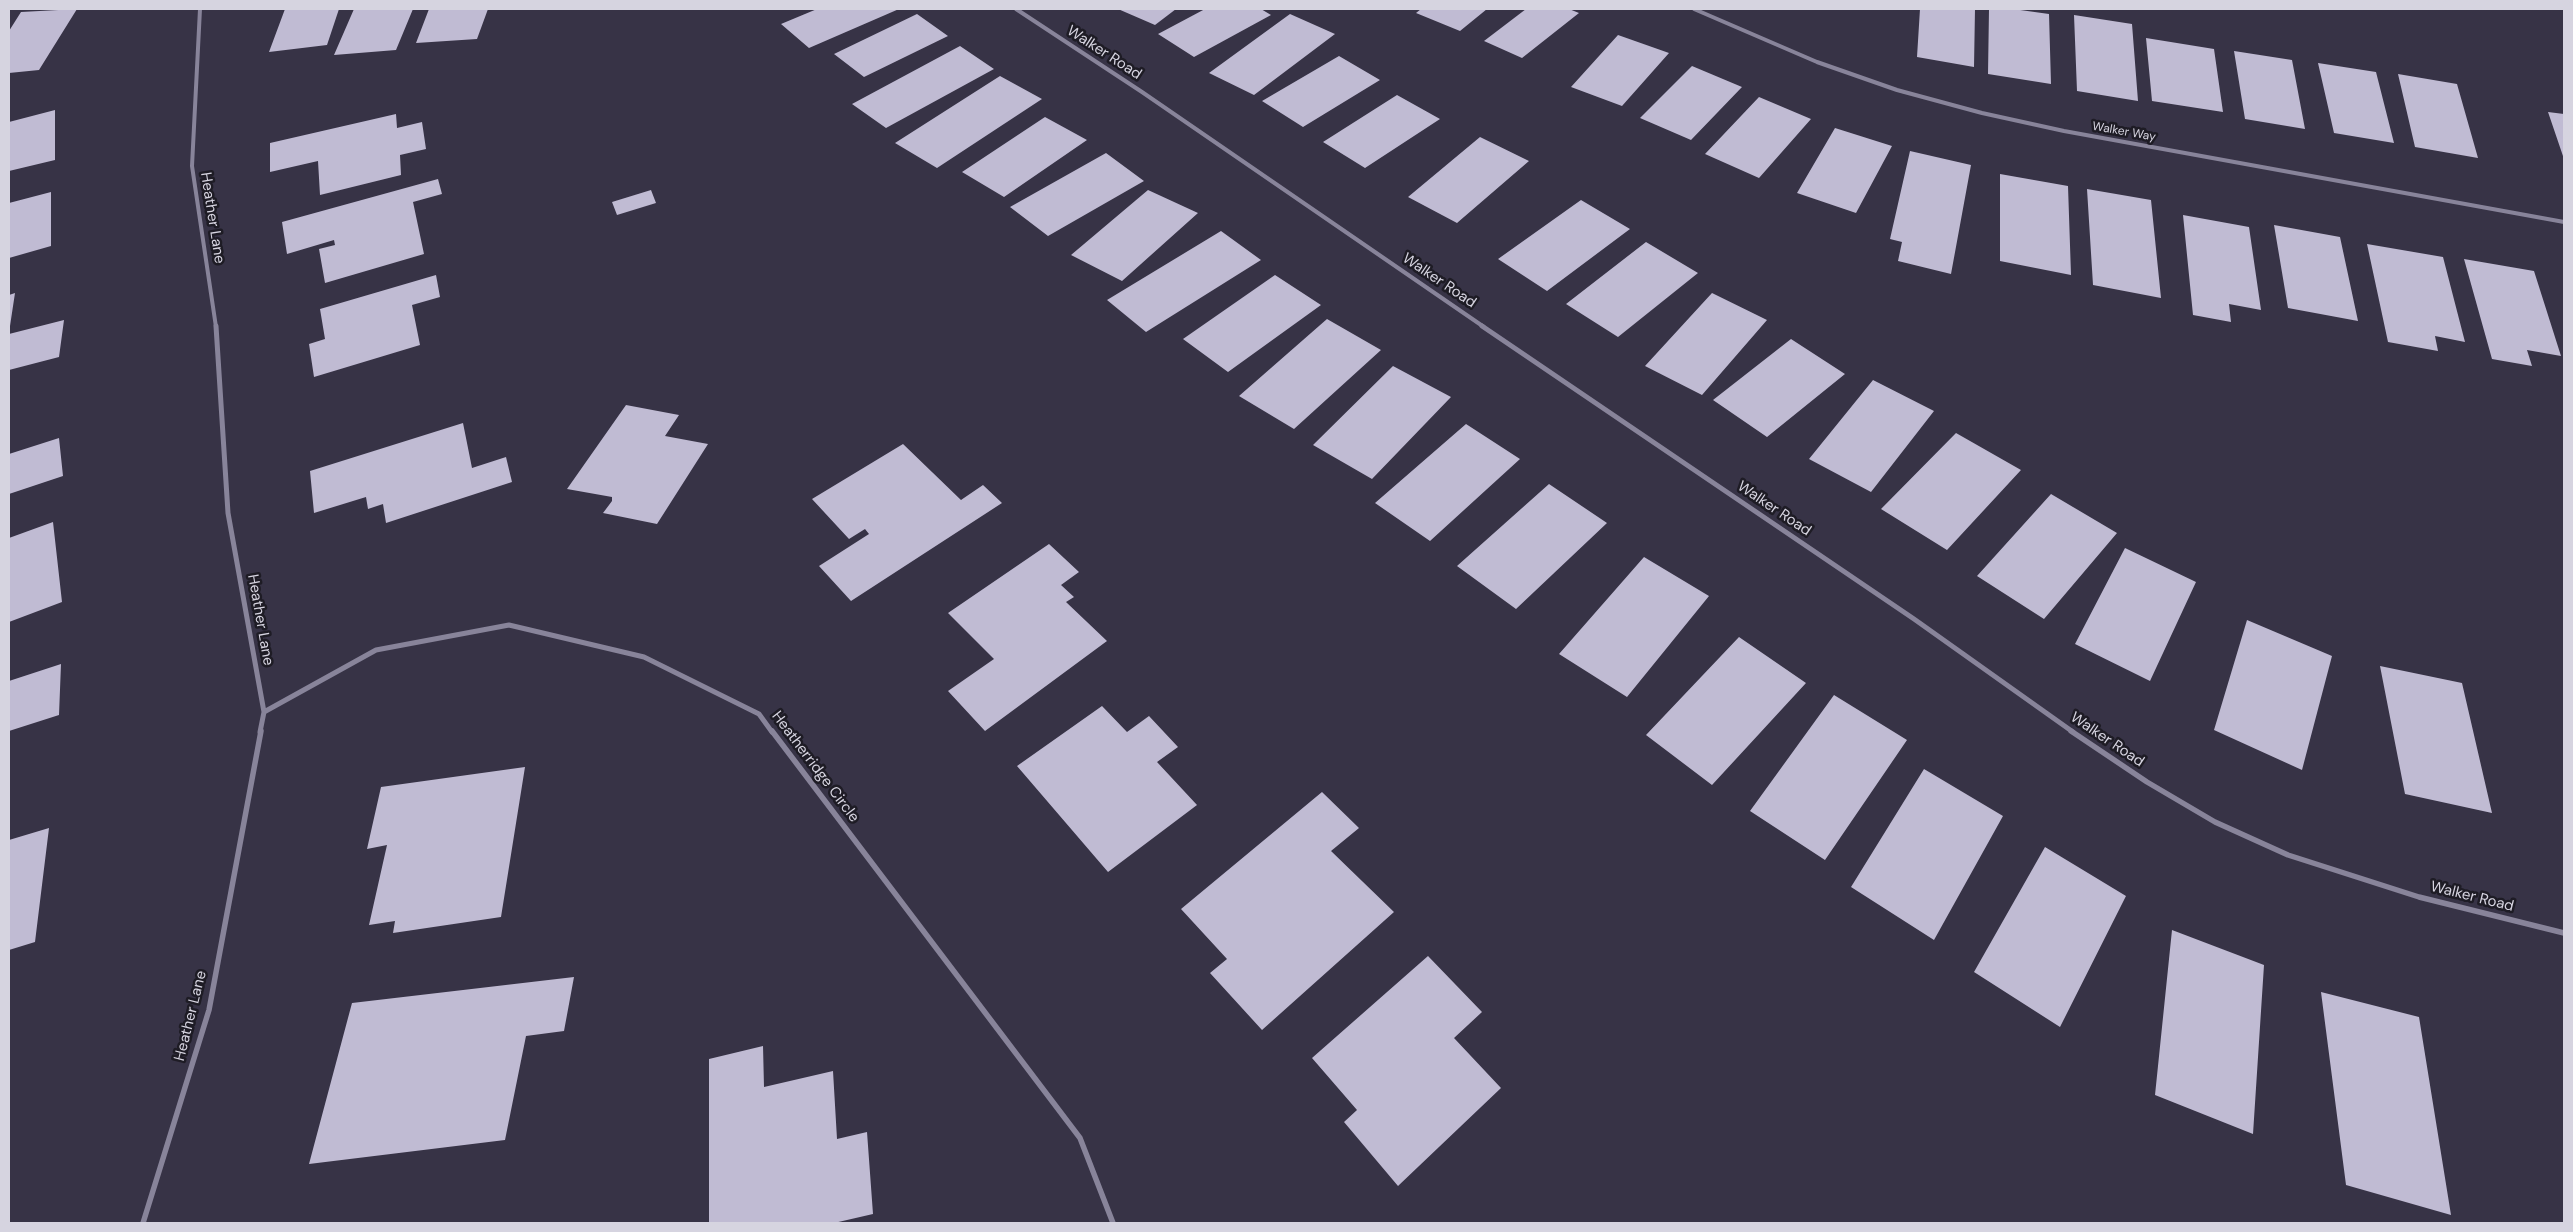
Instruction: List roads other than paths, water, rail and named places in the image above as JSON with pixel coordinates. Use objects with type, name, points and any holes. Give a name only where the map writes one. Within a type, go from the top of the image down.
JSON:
[{"type":"street","name":"Heather Lane","points":[[144,1223],[209,1010],[264,712],[228,513],[216,323],[192,166],[200,9]]},
{"type":"street","name":"Walker Road","points":[[1016,9],[1142,92],[1337,228],[1914,619],[2030,703],[2147,782],[2215,822],[2288,854],[2419,897],[2564,933]]},
{"type":"street","name":"Walker Way","points":[[1694,9],[1817,62],[1897,90],[1982,112],[2064,131],[2564,222]]},
{"type":"street","name":"Heatherridge Circle","points":[[264,712],[376,650],[509,625],[644,657],[759,714],[1080,1138],[1113,1223]]}]
